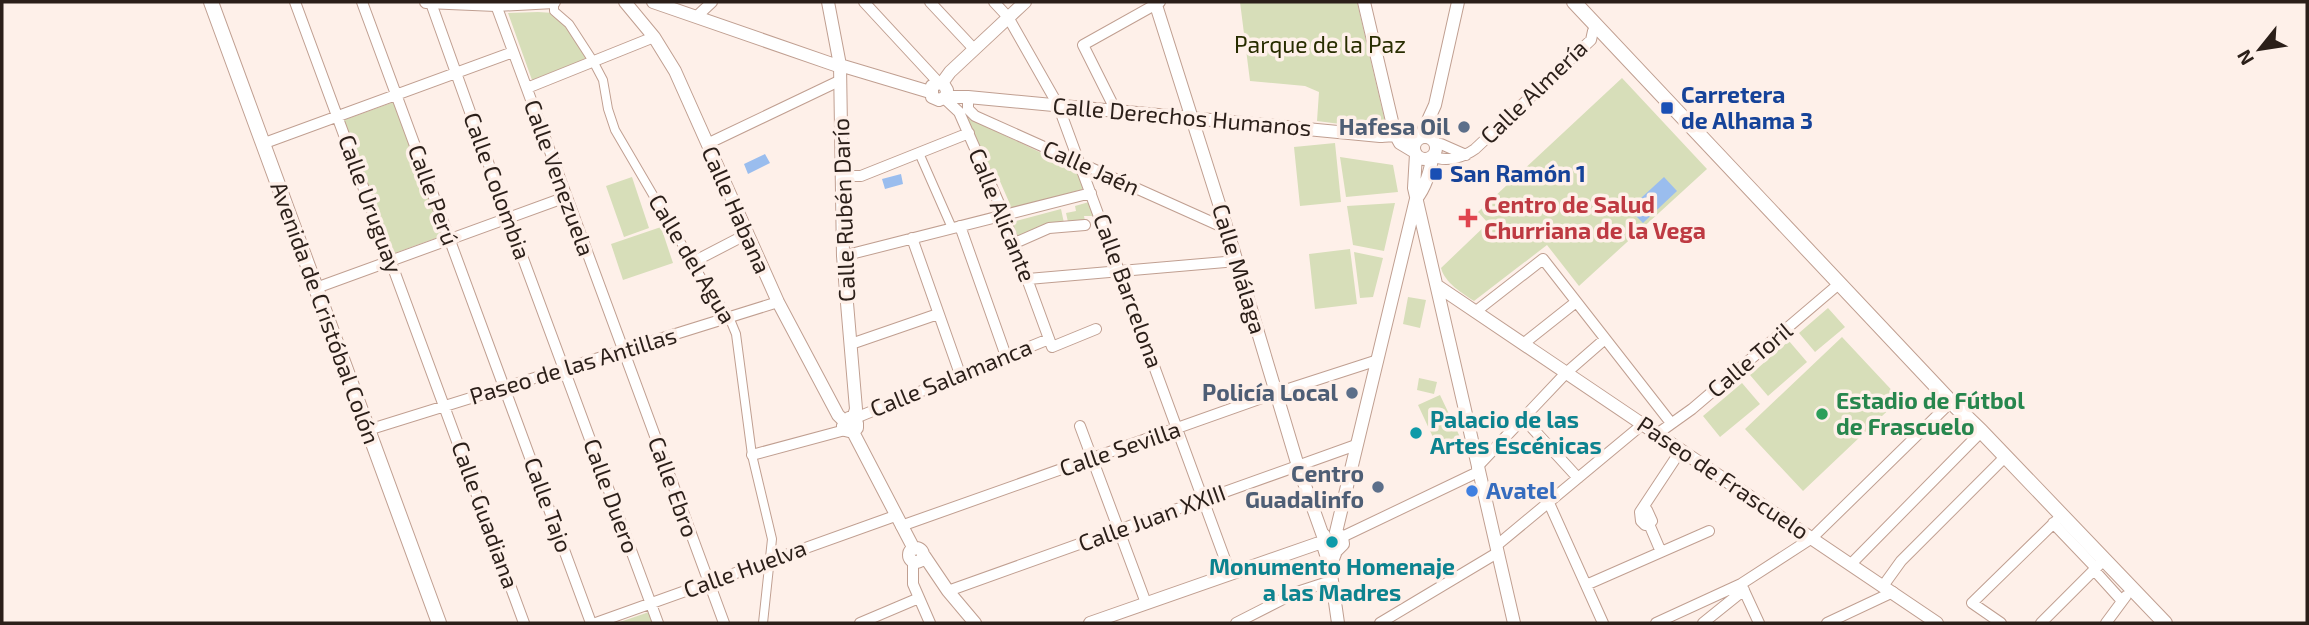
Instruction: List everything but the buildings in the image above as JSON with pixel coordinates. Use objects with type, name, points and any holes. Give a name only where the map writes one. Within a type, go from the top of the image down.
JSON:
[{"type":"main road","name":"Avenida de Cristóbal Colón","points":[[211,2],[439,623]]},
{"type":"main road","points":[[1574,2],[1966,418],[2165,623]]},
{"type":"main road","points":[[1585,2],[1666,93],[1669,100]]},
{"type":"main road","points":[[1966,418],[2096,568],[2155,623]]},
{"type":"main road","points":[[2055,521],[2063,520],[2073,531],[2080,534]]},
{"type":"street","name":"Calle Uruguay","points":[[295,2],[445,406]]},
{"type":"street","name":"Calle Perú","points":[[362,2],[504,387]]},
{"type":"street","points":[[426,2],[496,5],[554,2]]},
{"type":"street","name":"Calle del Agua","points":[[554,2],[554,11],[569,24],[603,80],[615,130],[692,262],[729,317],[739,345],[752,455],[772,539],[764,623]]},
{"type":"street","name":"Calle Habana","points":[[625,2],[654,37],[675,71],[778,302],[838,415],[849,425],[917,555],[913,584],[930,623]]},
{"type":"street","name":"Calle Derechos Humanos","points":[[653,2],[835,65],[968,97],[1380,135],[1395,134],[1413,136],[1417,146]]},
{"type":"street","points":[[696,16],[712,2]]},
{"type":"street","name":"Calle Alicante","points":[[864,2],[959,112],[1004,215],[1049,339]]},
{"type":"street","points":[[930,2],[974,49]]},
{"type":"street","name":"Calle Barcelona","points":[[994,2],[1008,17],[1058,105],[1230,573]]},
{"type":"street","points":[[942,91],[950,72],[1025,2]]},
{"type":"street","points":[[1364,2],[1395,134]]},
{"type":"street","points":[[1458,2],[1435,105],[1417,146],[1414,188],[1514,623]]},
{"type":"street","name":"Calle Colombia","points":[[431,3],[564,369]]},
{"type":"street","points":[[1116,111],[1083,45],[1157,3]]},
{"type":"street","name":"Calle Málaga","points":[[1157,3],[1298,466],[1331,541],[1331,581],[1338,623]]},
{"type":"street","name":"Calle Venezuela","points":[[496,5],[623,350]]},
{"type":"street","name":"Calle Rubén Darío","points":[[833,5],[840,65],[843,256],[856,409],[849,425]]},
{"type":"street","name":"Calle Almería","points":[[1434,150],[1439,159],[1466,155],[1591,40],[1597,27]]},
{"type":"street","points":[[527,89],[654,37]]},
{"type":"street","points":[[262,144],[513,52]]},
{"type":"street","points":[[707,144],[839,81]]},
{"type":"street","name":"Calle Jaén","points":[[968,97],[968,109],[975,116],[1227,229]]},
{"type":"street","points":[[1331,541],[1416,199],[1421,193],[1431,164],[1435,105]]},
{"type":"street","points":[[842,176],[861,176],[969,133]]},
{"type":"street","points":[[1417,146],[1426,137],[1434,150]]},
{"type":"street","points":[[1417,146],[1423,159],[1434,150]]},
{"type":"street","points":[[919,153],[956,227],[1006,356]]},
{"type":"street","points":[[843,256],[1091,192]]},
{"type":"street","points":[[316,288],[566,197]]},
{"type":"street","points":[[1015,243],[1049,228],[1085,225]]},
{"type":"street","points":[[692,262],[747,234]]},
{"type":"street","points":[[912,238],[960,374]]},
{"type":"street","points":[[1475,312],[1543,259],[1671,423]]},
{"type":"street","points":[[1028,279],[1237,261]]},
{"type":"street","name":"Calle Toril","points":[[1657,434],[1735,373],[1840,283]]},
{"type":"street","name":"Paseo de Frascuelo","points":[[1438,287],[1937,623]]},
{"type":"street","name":"Paseo de las Antillas","points":[[368,430],[778,302]]},
{"type":"street","points":[[1523,344],[1576,302]]},
{"type":"street","points":[[851,344],[938,314]]},
{"type":"street","name":"Calle Salamanca","points":[[752,455],[849,425],[960,374],[1049,339],[1052,347],[1096,329]]},
{"type":"street","points":[[1090,623],[1230,573],[1331,541],[1478,469],[1566,373],[1605,339]]},
{"type":"street","name":"Calle Ebro","points":[[623,350],[724,623]]},
{"type":"street","name":"Calle Sevilla","points":[[898,521],[1378,360]]},
{"type":"street","name":"Calle Duero","points":[[564,369],[658,623]]},
{"type":"street","name":"Calle Tajo","points":[[504,387],[594,623]]},
{"type":"street","points":[[1691,608],[1702,623],[1743,587],[1812,538],[1951,402]]},
{"type":"street","name":"Calle Guadiana","points":[[445,406],[524,623]]},
{"type":"street","points":[[1523,418],[1578,478]]},
{"type":"street","points":[[1380,623],[1496,550],[1643,424]]},
{"type":"street","points":[[1080,426],[1146,603]]},
{"type":"street","points":[[1851,564],[1979,434]]},
{"type":"street","name":"Calle Juan XXIII","points":[[948,592],[1356,445]]},
{"type":"street","points":[[1661,552],[1649,524],[1645,525],[1639,515],[1681,450]]},
{"type":"street","points":[[1828,623],[1888,589],[1900,561],[2002,460]]},
{"type":"street","points":[[1549,503],[1603,623]]},
{"type":"street","name":"Calle Huelva","points":[[594,623],[770,560],[898,521]]},
{"type":"street","points":[[2001,623],[1972,603],[2055,521]]},
{"type":"street","points":[[1586,585],[1709,531]]},
{"type":"street","points":[[917,555],[975,623]]},
{"type":"street","points":[[2041,623],[2096,568]]},
{"type":"street","points":[[1236,623],[1297,592],[1331,581]]},
{"type":"street","points":[[1656,623],[1743,587]]},
{"type":"street","points":[[1743,587],[1759,623]]},
{"type":"street","points":[[2106,623],[2125,597]]},
{"type":"street","points":[[860,623],[919,598]]},
{"type":"green space","name":"Parque de la Paz","points":[[1240,2],[1357,2],[1387,130],[1317,121],[1319,92],[1305,86],[1250,81]]},
{"type":"green space","points":[[508,13],[554,13],[562,18],[588,58],[532,80]]},
{"type":"green space","points":[[1622,78],[1707,169],[1579,286],[1547,245],[1474,301],[1459,291],[1446,278],[1441,268],[1488,223],[1478,212]]},
{"type":"green space","points":[[394,102],[442,236],[392,254],[344,120]]},
{"type":"green space","points":[[966,117],[1077,170],[1084,189],[1008,209],[1006,205],[1009,202],[999,179],[994,180]]},
{"type":"green space","points":[[1335,143],[1341,202],[1300,206],[1294,147]]},
{"type":"green space","points":[[1340,157],[1393,165],[1398,192],[1346,197]]},
{"type":"green space","points":[[632,177],[649,228],[624,237],[606,186]]},
{"type":"green space","points":[[1089,202],[1094,216],[1084,216],[1085,221],[1068,222],[1066,213],[1076,211],[1075,206]]},
{"type":"green space","points":[[1395,203],[1384,251],[1353,245],[1347,206]]},
{"type":"green space","points":[[1061,209],[1064,223],[1018,238],[1012,222]]},
{"type":"green space","points":[[661,227],[673,263],[623,280],[611,244]]},
{"type":"green space","points":[[1350,249],[1357,304],[1315,309],[1309,254]]},
{"type":"green space","points":[[1354,252],[1383,258],[1373,297],[1360,298]]},
{"type":"green space","points":[[1408,297],[1426,300],[1420,328],[1403,324]]},
{"type":"green space","points":[[1828,308],[1845,327],[1815,352],[1799,333]]},
{"type":"green space","name":"Estadio de Fútbol de Frascuelo","points":[[1842,337],[1900,399],[1803,491],[1745,429]]},
{"type":"green space","points":[[1789,341],[1807,362],[1768,396],[1750,375]]},
{"type":"green space","points":[[1419,378],[1437,382],[1434,394],[1417,390]]},
{"type":"green space","points":[[1742,383],[1760,404],[1720,437],[1703,416]]},
{"type":"green space","points":[[1440,395],[1460,437],[1438,448],[1418,405]]},
{"type":"green space","points":[[649,612],[653,623],[617,623]]},
{"type":"water","points":[[765,154],[770,163],[748,174],[744,164]]},
{"type":"water","points":[[901,174],[903,184],[885,189],[882,179]]},
{"type":"water","points":[[1664,177],[1677,191],[1643,223],[1629,209]]},
{"type":"place","name":"Carretera de Alhama 3","points":[[1667,108]]},
{"type":"place","name":"Hafesa Oil","points":[[1464,127]]},
{"type":"place","name":"San Ramón 1","points":[[1436,174]]},
{"type":"place","name":"Centro de Salud Churriana de la Vega","points":[[1468,218]]},
{"type":"place","name":"Policía Local","points":[[1352,393]]},
{"type":"place","name":"Estadio de Fútbol de Frascuelo","points":[[1822,414]]},
{"type":"place","name":"Palacio de las Artes Escénicas","points":[[1416,433]]},
{"type":"place","name":"Centro Guadalinfo","points":[[1378,487]]},
{"type":"place","name":"Avatel","points":[[1472,491]]},
{"type":"place","name":"Monumento Homenaje a las Madres","points":[[1332,542]]}]
